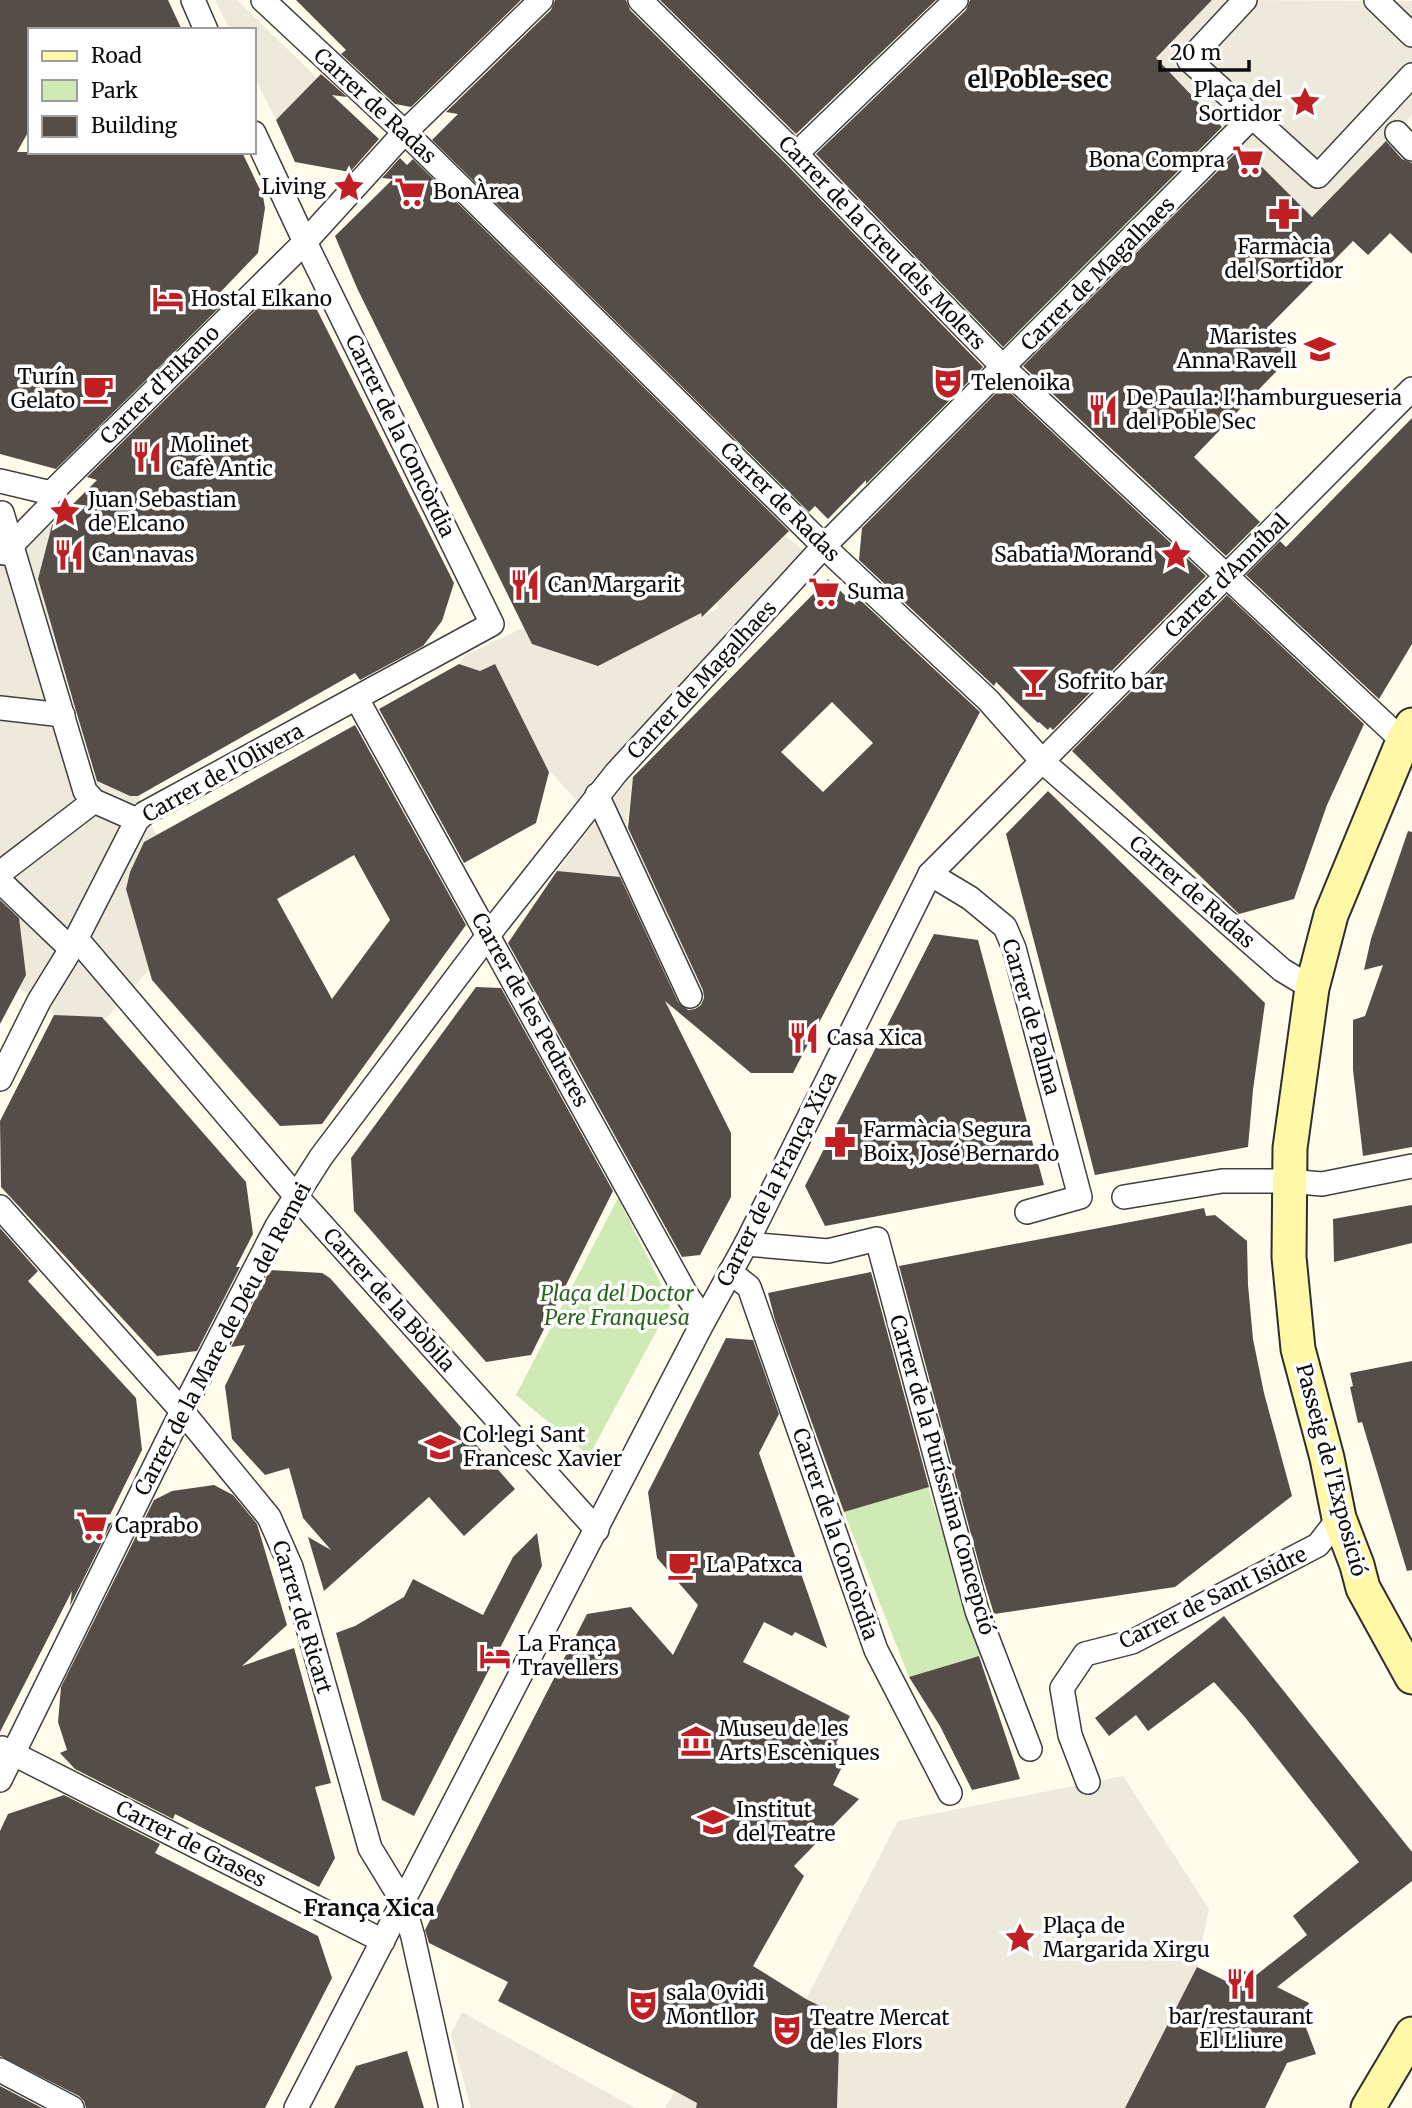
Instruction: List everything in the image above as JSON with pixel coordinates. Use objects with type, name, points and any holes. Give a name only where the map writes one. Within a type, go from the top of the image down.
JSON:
[{"type":"street","points":[[193,0],[205,28]]},
{"type":"street","name":"Carrer de Radas","points":[[262,0],[404,133],[824,546],[988,699],[1043,762],[1282,970],[1312,988]]},
{"type":"street","name":"Carrer d'Elkano","points":[[0,481],[51,493],[305,242],[404,133],[541,0]]},
{"type":"street","name":"Carrer de la Creu dels Molers","points":[[640,0],[796,154],[1004,368],[1226,577],[1408,733]]},
{"type":"street","points":[[796,154],[956,0]]},
{"type":"street","points":[[1245,0],[1189,60],[1318,176],[1412,75]]},
{"type":"street","points":[[1376,0],[1412,35]]},
{"type":"street","name":"Carrer de Magalhaes","points":[[597,795],[824,546],[1251,118]]},
{"type":"street","name":"Carrer de la Concòrdia","points":[[256,137],[492,624]]},
{"type":"street","name":"Carrer d'Anníbal","points":[[1043,762],[1412,389]]},
{"type":"street","points":[[6,551],[48,508]]},
{"type":"street","points":[[2,513],[6,551],[85,791],[94,801],[136,820]]},
{"type":"street","name":"Carrer de l'Olivera","points":[[0,1079],[39,1001],[74,944],[136,820],[492,624]]},
{"type":"street","name":"Carrer de les Pedreres","points":[[357,699],[686,1294],[704,1320]]},
{"type":"street","points":[[0,708],[62,715]]},
{"type":"street","name":"Passeig de l'Exposició","points":[[1408,733],[1332,915],[1312,988],[1288,1181],[1289,1257],[1298,1349],[1327,1458],[1339,1518],[1363,1588],[1412,1677]]},
{"type":"street","name":"Carrer de la França Xica","points":[[296,2108],[704,1320],[746,1244],[930,874],[1043,762]]},
{"type":"street","points":[[597,795],[690,996]]},
{"type":"street","name":"Carrer de la Mare de Déu del Remei","points":[[0,1780],[7,1751],[295,1195],[321,1157],[597,795]]},
{"type":"street","points":[[0,873],[94,801]]},
{"type":"street","name":"Carrer de Palma","points":[[930,874],[970,898],[1005,927],[1014,948],[1080,1197],[1027,1212]]},
{"type":"street","name":"Carrer de la Bòbila","points":[[0,881],[74,944],[295,1195],[597,1530]]},
{"type":"street","points":[[1124,1196],[1222,1181],[1322,1184],[1412,1166]]},
{"type":"street","name":"Carrer de Ricart","points":[[0,1207],[182,1411],[269,1517],[291,1567],[370,1848],[403,1902],[414,1937],[451,2108]]},
{"type":"street","name":"Carrer de la Puríssima Concepció","points":[[746,1244],[828,1251],[877,1239],[977,1611],[1030,1749]]},
{"type":"street","name":"Carrer de la Concòrdia","points":[[730,1272],[749,1287],[876,1650],[950,1793]]},
{"type":"street","name":"Carrer de Sant Isidre","points":[[1088,1782],[1070,1735],[1062,1688],[1085,1654],[1132,1642],[1318,1545],[1339,1518]]},
{"type":"street","name":"Carrer de Grases","points":[[7,1751],[383,1941]]},
{"type":"street","points":[[1368,2108],[1412,2034]]},
{"type":"street","points":[[0,2070],[72,2108]]},
{"type":"green space","name":"Plaça del Doctor Pere Franquesa","points":[[618,1198],[671,1304],[589,1456],[516,1395]]},
{"type":"green space","points":[[928,1487],[981,1655],[909,1677],[844,1512]]},
{"type":"shaded area","points":[[215,0],[237,0],[317,78],[276,120],[256,80],[256,28],[229,28]]},
{"type":"shaded area","name":"Plaça del Sortidor","points":[[1212,0],[1412,1],[1412,115],[1312,217],[1156,58]]},
{"type":"shaded area","points":[[52,525],[38,579],[94,776],[101,784],[130,796],[137,795],[156,835],[144,842],[130,872],[126,889],[149,970],[106,1018],[54,1015],[51,1009],[19,988],[0,943],[19,921],[0,899],[0,546]]},
{"type":"shaded area","points":[[785,536],[807,553],[578,802],[547,768],[502,678],[459,664],[466,655],[525,627],[701,613],[703,617],[719,608],[716,603]]},
{"type":"shaded area","points":[[633,777],[627,822],[629,833],[709,993],[690,996],[669,1010],[557,871],[625,783]]},
{"type":"shaded area","name":"Plaça de Margarida Xirgu","points":[[1123,1776],[1209,1909],[1197,1967],[1125,2108],[837,2108],[840,2017],[806,1999],[898,1821]]},
{"type":"shaded area","points":[[462,2012],[635,2108],[471,2108],[451,2034]]},
{"type":"shaded area","points":[[675,2091],[697,2102],[696,2108],[665,2108]]},
{"type":"building","points":[[0,0],[168,0],[181,28],[28,28],[28,133],[17,152],[243,154],[263,196],[265,208],[258,253],[209,304],[225,302],[56,469],[0,454]]},
{"type":"building","points":[[296,0],[521,0],[411,107],[395,104],[341,54],[346,50]]},
{"type":"building","points":[[555,0],[626,0],[630,10],[786,164],[983,367],[828,519],[815,506],[809,512],[432,140],[458,114],[446,112],[551,10]]},
{"type":"building","points":[[660,0],[936,0],[796,134]]},
{"type":"building","points":[[970,0],[1212,0],[1156,58],[1222,127],[1003,347],[816,154],[966,10]]},
{"type":"building","points":[[321,74],[347,97],[332,95],[379,139],[350,172],[295,162],[276,120]]},
{"type":"building","points":[[1386,141],[1402,159],[1412,163],[1412,254],[1390,233],[1368,255],[1353,241],[1267,328],[1293,354],[1194,457],[1260,522],[1226,556],[1023,366],[1242,147],[1312,217]]},
{"type":"building","points":[[400,158],[407,165],[413,159],[789,531],[702,617],[701,613],[598,666],[532,644],[357,288],[335,236],[393,179],[382,178]]},
{"type":"building","points":[[271,295],[309,299],[314,304],[454,583],[442,621],[423,646],[360,680],[355,673],[138,796],[130,796],[97,781],[38,579],[52,525],[97,480],[87,477]]},
{"type":"building","points":[[1003,386],[1206,576],[1053,730],[1050,727],[1048,730],[1038,723],[996,682],[994,686],[859,560],[862,528]]},
{"type":"building","points":[[1412,418],[1412,644],[1379,699],[1246,575],[1280,541],[1286,547]]},
{"type":"building","points":[[828,579],[855,605],[856,596],[980,712],[793,1073],[751,1073],[665,1001],[731,1133],[731,1197],[700,1255],[682,1257],[508,943],[557,871],[620,877],[678,1002],[688,1010],[701,1005],[703,990],[628,828],[633,777]],"holes":[[[832,702],[873,743],[823,792],[781,752]]]},
{"type":"building","points":[[1227,595],[1364,724],[1327,805],[1294,899],[1239,914],[1072,751]]},
{"type":"building","points":[[459,664],[480,671],[495,664],[549,772],[536,823],[464,863],[379,709]]},
{"type":"building","points":[[355,725],[466,925],[322,1124],[280,1126],[152,980],[126,889],[130,872],[144,842]],"holes":[[[354,855],[390,920],[332,999],[277,899]]]},
{"type":"building","points":[[1048,791],[1265,1003],[1248,1147],[1095,1175],[1006,834]]},
{"type":"building","points":[[1408,831],[1412,832],[1412,1147],[1363,1156],[1353,1070],[1353,1020],[1365,1016],[1383,965],[1364,970],[1371,939]]},
{"type":"building","points":[[0,900],[19,918],[26,975],[0,1024]]},
{"type":"building","points":[[934,934],[978,940],[1044,1185],[825,1226],[805,1186]]},
{"type":"building","points":[[476,987],[501,988],[613,1191],[531,1355],[486,1362],[354,1211],[351,1158]]},
{"type":"building","points":[[54,1015],[102,1017],[246,1182],[253,1234],[236,1267],[240,1267],[197,1351],[157,1356],[1,1187],[0,1121]]},
{"type":"building","points":[[1412,1205],[1412,1243],[1334,1262],[1333,1219]]},
{"type":"building","points":[[1204,1208],[1206,1216],[1215,1215],[1247,1241],[1253,1339],[1264,1393],[1292,1496],[1175,1587],[994,1614],[899,1266]]},
{"type":"building","points":[[0,1228],[38,1271],[28,1281],[136,1398],[142,1450],[105,1525],[112,1522],[70,1606],[72,1591],[0,1732]]},
{"type":"building","points":[[270,1270],[322,1273],[330,1278],[515,1489],[464,1536],[429,1497],[324,1591],[308,1537],[331,1550],[303,1518],[289,1468],[265,1475],[232,1439],[225,1386],[245,1345],[231,1347]]},
{"type":"building","points":[[871,1272],[929,1487],[844,1512],[775,1320],[768,1293]]},
{"type":"building","points":[[726,1338],[753,1340],[779,1414],[759,1453],[827,1648],[795,1632],[792,1636],[764,1622],[743,1662],[850,1716],[836,1743],[848,1755],[833,1785],[859,1799],[794,1866],[804,1876],[753,1966],[806,1999],[840,2016],[837,2108],[696,2108],[697,2103],[675,2091],[498,2001],[508,1982],[429,1943],[425,1930],[587,1614],[631,1607],[673,1655],[698,1605],[657,1558],[648,1492]]},
{"type":"building","points":[[1412,1361],[1412,1570],[1407,1571],[1362,1422],[1358,1423],[1350,1387],[1353,1386],[1350,1373]]},
{"type":"building","points":[[214,1485],[233,1495],[257,1524],[287,1625],[242,1666],[294,1648],[331,1783],[315,1787],[335,1858],[319,1887],[175,1814],[173,1819],[75,1769],[60,1753],[67,1750],[58,1722],[61,1687],[154,1500],[172,1491]]},
{"type":"building","points":[[537,1533],[542,1566],[414,1816],[382,1800],[336,1633],[355,1626],[404,1597],[413,1579],[483,1615],[513,1557]]},
{"type":"building","points":[[1224,1616],[1412,1852],[1412,1881],[1277,1987],[1309,2003],[1302,2017],[1316,2054],[1287,2063],[1265,2108],[1125,2108],[1197,1967],[1232,1984],[1240,1969],[1255,1976],[1307,1935],[1293,1916],[1359,1862],[1214,1682],[1148,1731],[1136,1715],[1109,1736],[1095,1718]]},
{"type":"building","points":[[979,1656],[1020,1779],[972,1790],[940,1726],[909,1677]]},
{"type":"building","points":[[64,1795],[160,1844],[155,1853],[318,1936],[332,1978],[265,2108],[86,2108],[79,2096],[0,2056],[0,1831],[8,1814]]},
{"type":"building","points":[[407,2051],[424,2108],[334,2108],[356,2066]]},
{"type":"building","points":[[0,2086],[42,2108],[0,2108]]},
{"type":"place","name":"Plaça del Sortidor","points":[[1305,102]]},
{"type":"place","name":"Bona Compra","points":[[1248,160]]},
{"type":"place","name":"Living","points":[[349,187]]},
{"type":"place","name":"BonÀrea","points":[[410,192]]},
{"type":"place","name":"Farmàcia del Sortidor","points":[[1284,214]]},
{"type":"place","name":"Hostal Elkano","points":[[168,299]]},
{"type":"place","name":"Maristes Anna Ravell","points":[[1320,349]]},
{"type":"place","name":"Telenoika","points":[[948,383]]},
{"type":"place","name":"Turín Gelato","points":[[98,389]]},
{"type":"place","name":"De Paula: l'hamburgueseria del Poble Sec","points":[[1103,410]]},
{"type":"place","name":"Molinet Cafè Antic","points":[[147,457]]},
{"type":"place","name":"Juan Sebastian de Elcano","points":[[65,512]]},
{"type":"place","name":"Can navas","points":[[69,555]]},
{"type":"place","name":"Sabatia Morand","points":[[1176,555]]},
{"type":"place","name":"Can Margarit","points":[[525,585]]},
{"type":"place","name":"Suma","points":[[824,592]]},
{"type":"place","name":"Sofrito bar","points":[[1034,682]]},
{"type":"place","name":"Casa Xica","points":[[804,1038]]},
{"type":"place","name":"Farmàcia Segura Boix, José Bernardo","points":[[840,1142]]},
{"type":"place","name":"Col·legi Sant Francesc Xavier","points":[[440,1447]]},
{"type":"place","name":"Caprabo","points":[[92,1526]]},
{"type":"place","name":"La Patxca","points":[[683,1565]]},
{"type":"place","name":"La França Travellers","points":[[495,1656]]},
{"type":"place","name":"Museu de les Arts Escèniques","points":[[696,1741]]},
{"type":"place","name":"Institut del Teatre","points":[[713,1822]]},
{"type":"place","name":"Plaça de Margarida Xirgu","points":[[1020,1938]]},
{"type":"place","name":"bar/restaurant El Lliure","points":[[1241,1984]]},
{"type":"place","name":"sala Ovidi Montllor","points":[[643,2005]]},
{"type":"place","name":"Teatre Mercat de les Flors","points":[[787,2030]]},
{"type":"district","name":"el Poble-sec","points":[[1038,80]]},
{"type":"district","name":"França Xica","points":[[369,1908]]}]
